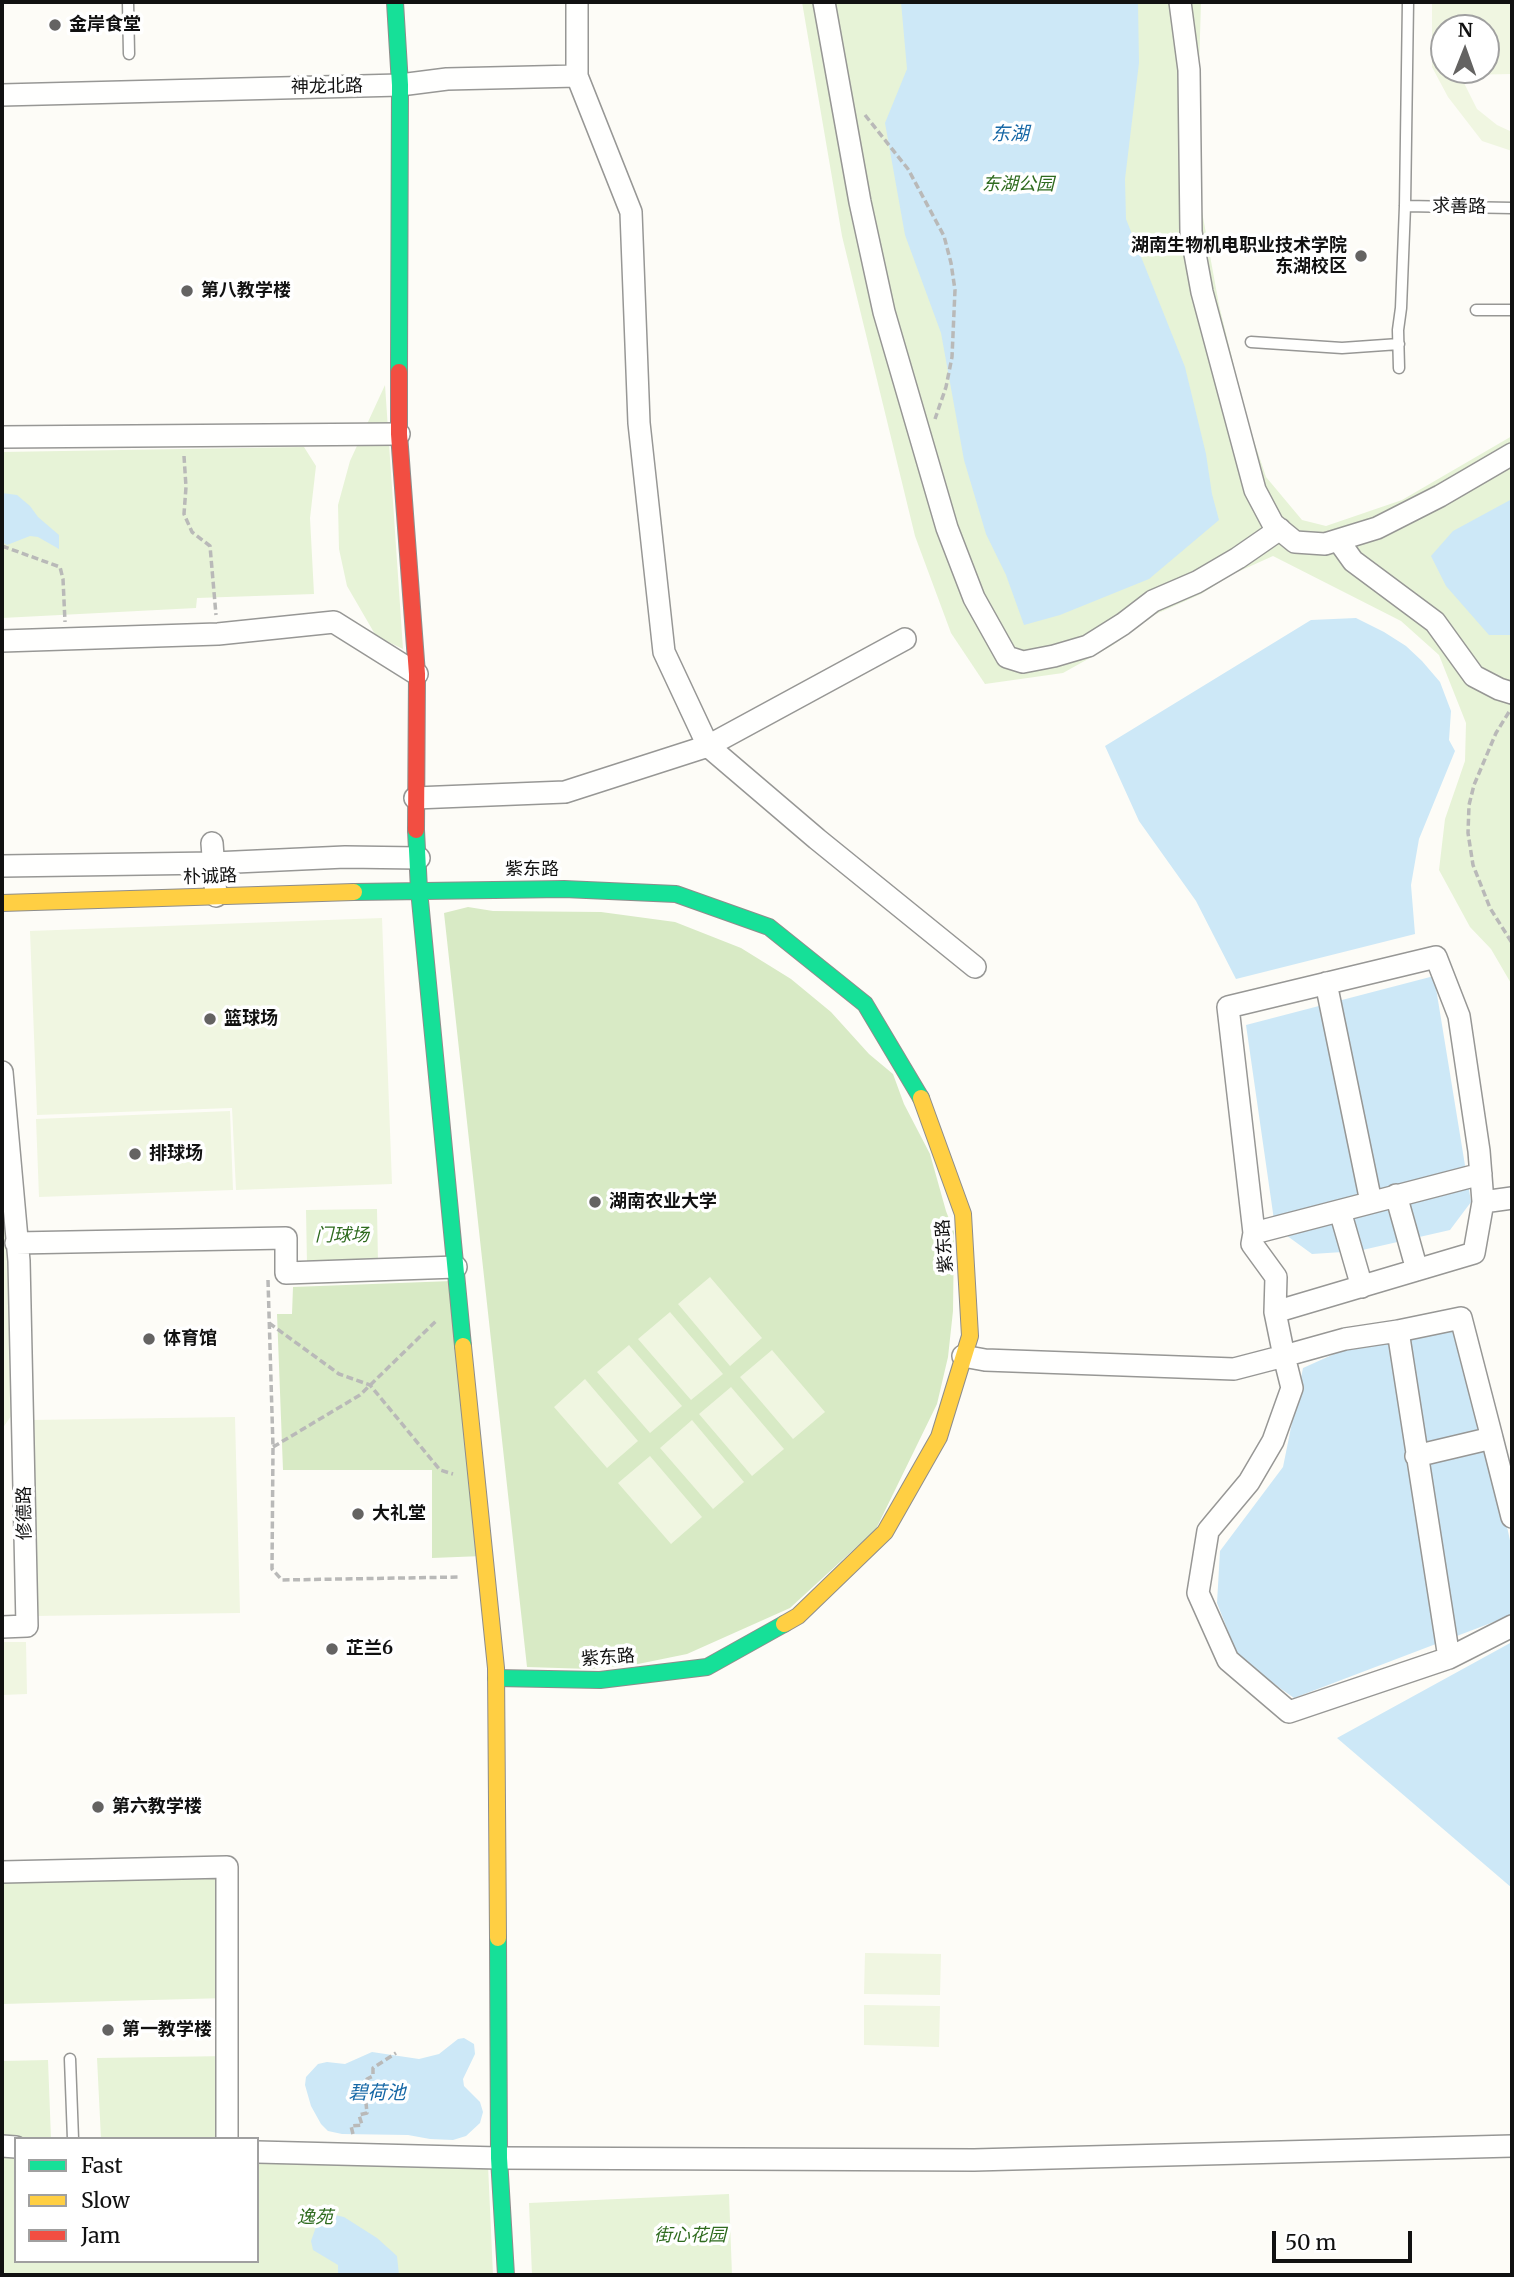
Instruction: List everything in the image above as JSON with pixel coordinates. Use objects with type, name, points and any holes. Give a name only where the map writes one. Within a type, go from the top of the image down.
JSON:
[{"type":"street","points":[[394,2],[400,85],[399,434],[417,674],[415,798],[419,890],[496,1678],[499,2158],[506,2275]]},
{"type":"street","points":[[577,2],[577,76],[631,212],[639,424],[664,652],[708,746],[817,839],[975,967]]},
{"type":"street","points":[[824,2],[860,202],[884,312],[947,528],[974,598],[1007,657],[1023,662],[1088,646],[1124,624],[1153,601],[1207,576],[1280,529]]},
{"type":"street","points":[[1180,2],[1189,70],[1191,232],[1202,292],[1255,490],[1273,524],[1295,542],[1325,544],[1377,528],[1440,496],[1512,454]]},
{"type":"street","name":"神龙北路","points":[[2,95],[400,85],[447,79],[577,76]]},
{"type":"street","points":[[2,437],[399,434]]},
{"type":"street","points":[[1338,540],[1353,561],[1435,622],[1475,676],[1512,693]]},
{"type":"street","points":[[2,641],[218,634],[334,622],[417,674]]},
{"type":"street","points":[[415,798],[565,792],[708,746],[905,639]]},
{"type":"street","points":[[2,866],[213,853],[419,858]]},
{"type":"street","points":[[213,853],[216,896]]},
{"type":"street","name":"紫东路","points":[[419,890],[564,889],[676,894],[769,927],[865,1004],[925,1103],[963,1213],[970,1336],[939,1437],[885,1532],[798,1616],[707,1667],[600,1680],[496,1678]]},
{"type":"street","name":"朴诚路","points":[[2,902],[419,890]]},
{"type":"street","points":[[1275,1312],[1474,1253],[1483,1202],[1476,1174],[1459,1016],[1436,957],[1327,990],[1228,1007],[1260,1231],[1252,1244],[1276,1277],[1275,1312],[1292,1388],[1273,1441],[1249,1482],[1208,1531],[1198,1593],[1228,1660],[1289,1712],[1448,1653],[1512,1626]]},
{"type":"street","points":[[1327,990],[1371,1202]]},
{"type":"street","points":[[2,1072],[18,1252],[286,1238],[286,1273],[456,1267]]},
{"type":"street","points":[[1260,1231],[1476,1174]]},
{"type":"street","points":[[1396,1195],[1417,1270]]},
{"type":"street","points":[[1483,1202],[1512,1198]]},
{"type":"street","points":[[1340,1211],[1362,1287]]},
{"type":"street","name":"修德路","points":[[2,1627],[27,1626],[18,1252]]},
{"type":"street","points":[[963,1356],[985,1360],[1234,1369],[1345,1339],[1398,1332],[1461,1318],[1512,1517]]},
{"type":"street","points":[[1398,1332],[1448,1653]]},
{"type":"street","points":[[1416,1456],[1492,1438]]},
{"type":"street","points":[[2,1872],[227,1867],[228,2137]]},
{"type":"street","points":[[259,2152],[499,2158],[974,2160],[1512,2146]]},
{"type":"lane","points":[[128,2],[129,54]]},
{"type":"lane","points":[[1399,368],[1408,2]]},
{"type":"lane","name":"求善路","points":[[1405,205],[1512,208]]},
{"type":"lane","points":[[1476,310],[1512,310]]},
{"type":"lane","points":[[1251,342],[1342,348],[1399,344]]},
{"type":"lane","points":[[70,2059],[73,2137]]},
{"type":"path","points":[[873,125],[908,169],[933,213],[944,236],[951,263],[955,290],[952,357],[939,412]]},
{"type":"path","points":[[183,436],[186,487],[184,514],[192,532],[211,546],[218,634]]},
{"type":"path","points":[[2,546],[60,567],[66,639]]},
{"type":"path","points":[[1512,707],[1496,733],[1474,785],[1469,805],[1468,833],[1473,865],[1490,908],[1512,943]]},
{"type":"path","points":[[266,1240],[273,1447],[272,1569],[282,1580],[486,1577]]},
{"type":"path","points":[[273,1447],[360,1395],[445,1312],[460,1307]]},
{"type":"path","points":[[269,1323],[339,1374],[370,1385],[440,1470],[477,1481]]},
{"type":"path","points":[[353,2137],[351,2126],[362,2124],[359,2115],[367,2113],[366,2102],[372,2100],[367,2080],[373,2076],[373,2068],[394,2054]]},
{"type":"green space","name":"东湖公园","points":[[802,2],[1201,2],[1201,206],[1219,305],[1248,423],[1266,477],[1302,520],[1326,526],[1402,500],[1512,436],[1512,985],[1491,949],[1470,927],[1439,870],[1445,819],[1465,761],[1466,723],[1439,655],[1401,621],[1273,556],[1156,614],[1113,645],[1063,673],[985,684],[951,633],[915,536],[842,236]]},
{"type":"green space","points":[[1432,2],[1512,2],[1512,74],[1500,74],[1500,14],[1432,14]]},
{"type":"green space","points":[[1441,84],[1464,84],[1477,109],[1497,125],[1512,132],[1512,151],[1482,141]]},
{"type":"green space","points":[[385,385],[403,649],[376,636],[347,586],[339,549],[338,505],[350,461]]},
{"type":"green space","points":[[304,447],[316,466],[310,518],[314,594],[197,598],[196,608],[2,618],[2,452]]},
{"type":"green space","points":[[468,907],[493,911],[601,912],[675,922],[741,948],[791,979],[831,1012],[869,1054],[893,1074],[904,1104],[930,1154],[954,1232],[953,1311],[948,1357],[937,1404],[876,1529],[790,1608],[687,1654],[638,1664],[590,1669],[527,1667],[444,913]]},
{"type":"green space","name":"篮球场","points":[[382,918],[392,1184],[236,1190],[232,1108],[37,1115],[30,931]]},
{"type":"green space","name":"排球场","points":[[230,1111],[233,1190],[39,1197],[36,1119]]},
{"type":"green space","points":[[2,1182],[23,1399],[2,1429]]},
{"type":"green space","name":"门球场","points":[[377,1209],[378,1263],[307,1264],[306,1210]]},
{"type":"green space","points":[[710,1277],[762,1338],[730,1366],[678,1304]]},
{"type":"green space","points":[[452,1281],[483,1556],[432,1558],[432,1470],[283,1470],[277,1314],[292,1314],[293,1287]]},
{"type":"green space","points":[[670,1312],[723,1374],[691,1400],[638,1339]]},
{"type":"green space","points":[[629,1345],[682,1406],[650,1433],[597,1372]]},
{"type":"green space","points":[[772,1350],[825,1412],[793,1439],[740,1377]]},
{"type":"green space","points":[[585,1379],[638,1441],[607,1468],[554,1407]]},
{"type":"green space","points":[[731,1387],[784,1449],[752,1476],[699,1414]]},
{"type":"green space","points":[[235,1417],[240,1613],[35,1616],[31,1420]]},
{"type":"green space","points":[[692,1420],[744,1482],[713,1509],[660,1448]]},
{"type":"green space","points":[[650,1456],[702,1517],[671,1544],[618,1483]]},
{"type":"green space","points":[[2,1642],[26,1642],[27,1694],[2,1695]]},
{"type":"green space","points":[[227,1867],[227,1998],[2,2004],[2,1872]]},
{"type":"green space","points":[[865,1953],[941,1954],[940,1995],[864,1994]]},
{"type":"green space","points":[[864,2005],[940,2006],[939,2047],[864,2045]]},
{"type":"green space","points":[[228,2056],[227,2137],[101,2137],[97,2058]]},
{"type":"green space","points":[[48,2060],[51,2137],[14,2137],[14,2140],[2,2146],[2,2061]]},
{"type":"green space","name":"逸苑","points":[[2,2155],[14,2156],[14,2263],[259,2263],[259,2161],[488,2165],[493,2275],[2,2275]]},
{"type":"green space","name":"街心花园","points":[[729,2194],[732,2275],[532,2275],[529,2203]]},
{"type":"water","name":"东湖","points":[[901,2],[1138,2],[1139,63],[1125,179],[1126,219],[1185,367],[1219,520],[1149,579],[1060,615],[1024,625],[1006,575],[986,534],[964,460],[941,333],[905,235],[885,123],[907,69]]},
{"type":"water","points":[[2,493],[17,495],[30,506],[38,517],[59,535],[59,549],[38,537],[30,536],[7,545],[2,542]]},
{"type":"water","points":[[1512,499],[1512,635],[1489,635],[1446,586],[1431,556],[1453,531]]},
{"type":"water","points":[[1356,618],[1406,646],[1422,661],[1440,682],[1451,711],[1449,740],[1455,751],[1419,839],[1411,885],[1415,934],[1236,979],[1196,901],[1139,821],[1105,746],[1311,620]]},
{"type":"water","points":[[1434,976],[1471,1202],[1450,1230],[1358,1251],[1312,1254],[1275,1227],[1246,1025]]},
{"type":"water","points":[[1459,1323],[1488,1437],[1512,1550],[1512,1615],[1294,1698],[1239,1659],[1217,1603],[1220,1551],[1283,1467],[1303,1368],[1352,1346]]},
{"type":"water","points":[[1512,1642],[1512,1888],[1337,1738]]},
{"type":"water","name":"碧荷池","points":[[464,2038],[474,2044],[475,2054],[463,2079],[464,2086],[480,2102],[483,2112],[480,2123],[466,2136],[453,2140],[408,2135],[342,2134],[328,2131],[311,2106],[305,2085],[306,2077],[318,2064],[345,2064],[372,2052],[419,2059],[439,2054],[458,2039]]},
{"type":"water","points":[[330,2214],[344,2217],[377,2238],[397,2256],[399,2275],[338,2275],[338,2265],[313,2250],[311,2241],[317,2224]]},
{"type":"traffic: fast","points":[[395,2],[400,85],[399,372]]},
{"type":"traffic: fast","points":[[416,830],[419,890],[463,1346]]},
{"type":"traffic: fast","points":[[354,892],[564,889],[676,894],[769,927],[865,1004],[921,1098]]},
{"type":"traffic: fast","points":[[496,1678],[600,1680],[707,1667],[784,1624]]},
{"type":"traffic: fast","points":[[498,1938],[499,2158],[506,2275]]},
{"type":"traffic: slow","points":[[2,903],[354,892]]},
{"type":"traffic: slow","points":[[784,1624],[798,1616],[885,1532],[939,1437],[970,1336],[963,1214],[921,1098]]},
{"type":"traffic: slow","points":[[463,1346],[496,1668],[498,1938]]},
{"type":"traffic: jam","points":[[399,372],[399,434],[417,674],[416,830]]},
{"type":"place","name":"金岸食堂","points":[[55,25]]},
{"type":"place","name":"湖南生物机电职业技术学院 东湖校区","points":[[1361,256]]},
{"type":"place","name":"第八教学楼","points":[[187,291]]},
{"type":"place","name":"篮球场","points":[[210,1019]]},
{"type":"place","name":"排球场","points":[[135,1154]]},
{"type":"place","name":"湖南农业大学","points":[[595,1202]]},
{"type":"place","name":"体育馆","points":[[149,1339]]},
{"type":"place","name":"大礼堂","points":[[358,1514]]},
{"type":"place","name":"芷兰6","points":[[332,1649]]},
{"type":"place","name":"第六教学楼","points":[[98,1807]]},
{"type":"place","name":"第一教学楼","points":[[108,2030]]}]
